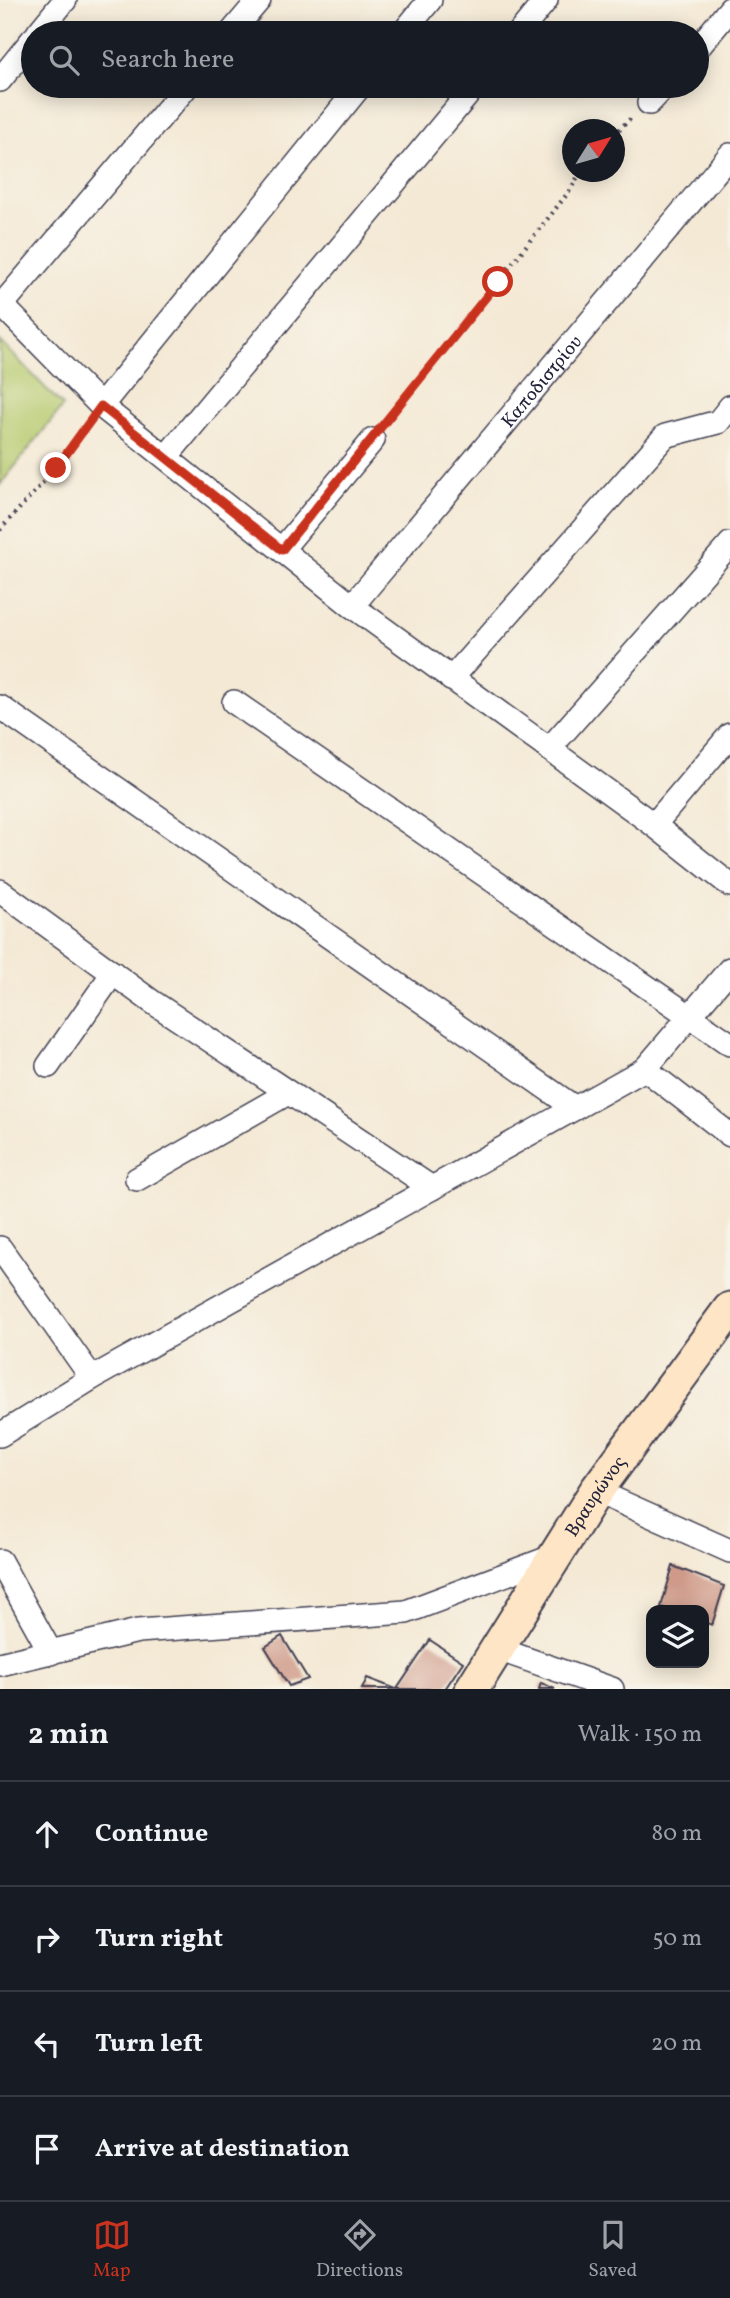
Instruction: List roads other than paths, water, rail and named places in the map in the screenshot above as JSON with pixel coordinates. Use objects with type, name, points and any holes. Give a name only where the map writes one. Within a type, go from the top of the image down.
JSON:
[{"type":"main road","name":"Βραυρώνος","points":[[472,1689],[596,1491],[730,1309]]},
{"type":"street","points":[[48,21],[65,0]]},
{"type":"street","points":[[241,21],[259,0]]},
{"type":"street","points":[[413,21],[430,0]]},
{"type":"street","points":[[529,21],[546,0]]},
{"type":"street","points":[[709,34],[730,9]]},
{"type":"street","points":[[0,79],[21,54]]},
{"type":"street","points":[[177,98],[1,304],[101,406],[352,606],[654,825],[730,885]]},
{"type":"street","points":[[101,406],[350,98]]},
{"type":"street","points":[[167,456],[465,98]]},
{"type":"street","points":[[649,103],[654,98]]},
{"type":"street","name":"Καποδιστρίου","points":[[352,606],[730,155]]},
{"type":"street","points":[[451,679],[665,436],[719,422],[730,407]]},
{"type":"street","points":[[282,550],[373,439]]},
{"type":"street","points":[[550,749],[730,544]]},
{"type":"street","points":[[234,702],[730,1044]]},
{"type":"street","points":[[0,707],[575,1108]]},
{"type":"street","points":[[654,825],[730,735]]},
{"type":"street","points":[[0,891],[113,974],[432,1188]]},
{"type":"street","points":[[0,1435],[92,1378],[645,1069],[730,969]]},
{"type":"street","points":[[48,1066],[113,974]]},
{"type":"street","points":[[645,1069],[730,1135]]},
{"type":"street","points":[[136,1179],[288,1093]]},
{"type":"street","points":[[0,1248],[92,1378]]},
{"type":"street","points":[[596,1491],[730,1551]]},
{"type":"street","points":[[0,1664],[138,1631],[406,1612],[557,1555]]},
{"type":"street","points":[[0,1561],[51,1653]]},
{"type":"street","points":[[498,1649],[612,1689]]}]
